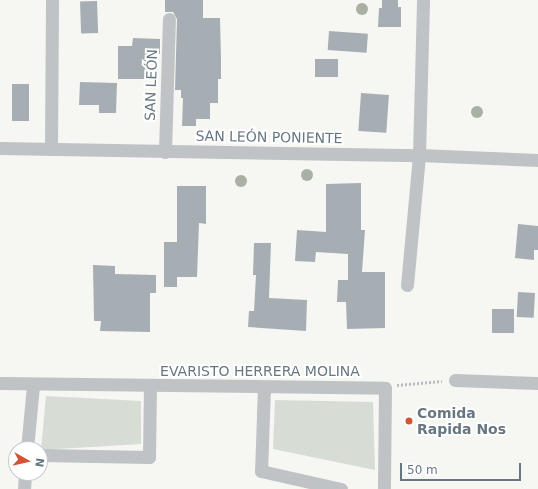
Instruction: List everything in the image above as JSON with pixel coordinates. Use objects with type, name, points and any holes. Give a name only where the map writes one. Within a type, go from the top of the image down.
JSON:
[{"type":"street","points":[[51,149],[52,0]]},
{"type":"street","points":[[407,285],[419,155],[423,0]]},
{"type":"street","name":"SAN LEÓN","points":[[165,152],[169,19]]},
{"type":"street","name":"SAN LEÓN PONIENTE","points":[[0,148],[165,152],[419,155],[538,160]]},
{"type":"street","points":[[455,380],[538,382]]},
{"type":"street","name":"EVARISTO HERRERA MOLINA","points":[[0,383],[33,385],[385,388]]},
{"type":"street","points":[[28,441],[33,385]]},
{"type":"street","points":[[48,455],[149,457],[150,386]]},
{"type":"street","points":[[264,387],[262,471],[341,489]]},
{"type":"street","points":[[384,489],[385,388]]},
{"type":"path","points":[[385,388],[408,383],[455,380]]},
{"type":"shaded area","points":[[46,396],[141,401],[141,444],[48,450],[48,441],[42,441]]},
{"type":"shaded area","points":[[275,400],[373,402],[375,470],[273,449]]},
{"type":"building","points":[[165,0],[203,0],[203,18],[220,18],[221,79],[218,79],[218,103],[210,103],[210,119],[196,119],[196,126],[182,126],[183,98],[181,98],[181,90],[175,90],[177,19],[173,12],[165,12]]},
{"type":"building","points":[[382,0],[398,0],[398,7],[401,7],[401,27],[378,27],[379,8],[382,8]]},
{"type":"building","points":[[97,1],[98,33],[81,34],[80,2]]},
{"type":"building","points":[[329,31],[368,34],[367,53],[328,50]]},
{"type":"building","points":[[133,38],[160,39],[160,54],[148,53],[148,79],[118,79],[118,46],[132,46]]},
{"type":"building","points":[[315,59],[338,59],[338,77],[315,77]]},
{"type":"building","points":[[80,82],[117,83],[116,113],[99,113],[99,105],[79,105]]},
{"type":"building","points":[[12,84],[29,84],[29,121],[12,121]]},
{"type":"building","points":[[361,93],[389,95],[386,133],[358,131]]},
{"type":"building","points":[[361,183],[361,230],[365,230],[362,272],[385,272],[385,328],[347,329],[346,302],[337,302],[338,280],[348,280],[348,254],[316,252],[315,262],[295,261],[297,230],[326,232],[326,184]]},
{"type":"building","points":[[177,186],[206,186],[206,224],[199,223],[197,277],[177,277],[177,287],[164,287],[164,242],[177,242]]},
{"type":"building","points":[[518,224],[538,226],[538,250],[534,250],[534,260],[515,258]]},
{"type":"building","points":[[254,243],[271,243],[269,298],[307,300],[306,331],[248,327],[249,311],[254,311],[256,275],[253,275]]},
{"type":"building","points":[[93,265],[115,266],[115,274],[156,275],[156,293],[150,293],[150,332],[100,331],[101,321],[94,321]]},
{"type":"building","points":[[518,292],[535,293],[534,318],[517,317]]},
{"type":"building","points":[[492,309],[514,309],[514,333],[492,333]]},
{"type":"place","name":"Comida Rapida Nos","points":[[409,421]]}]
